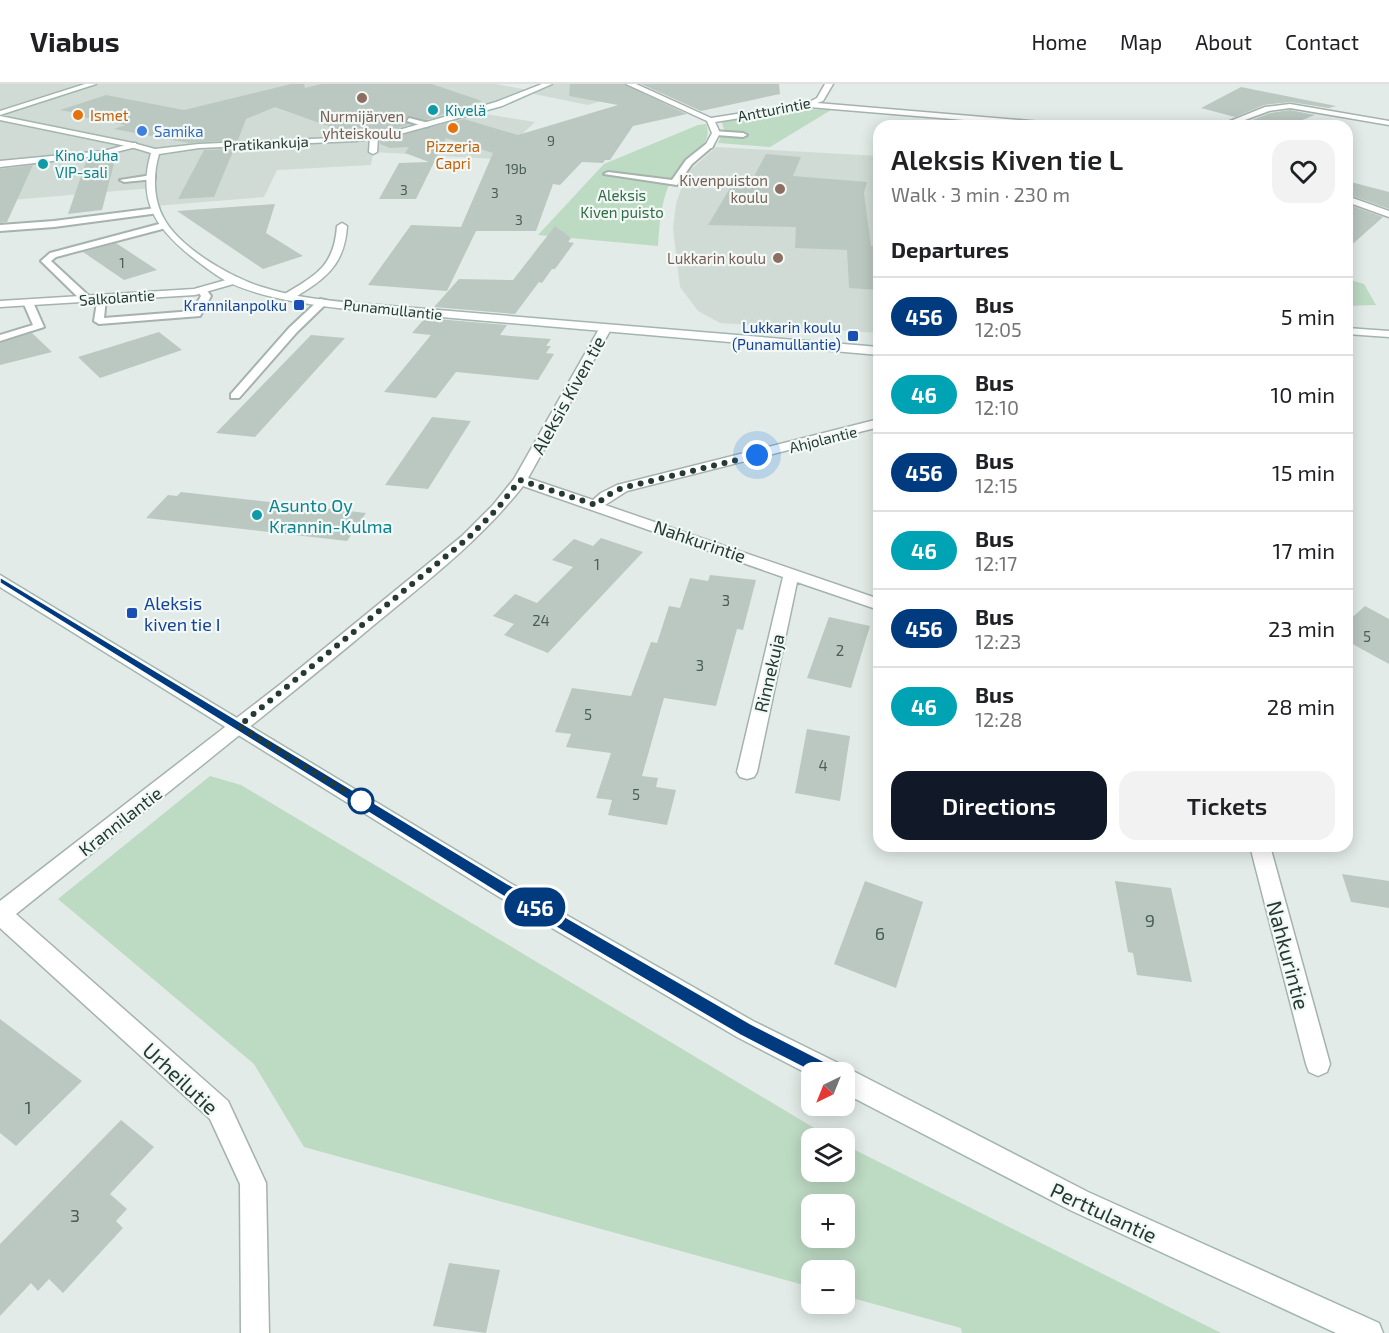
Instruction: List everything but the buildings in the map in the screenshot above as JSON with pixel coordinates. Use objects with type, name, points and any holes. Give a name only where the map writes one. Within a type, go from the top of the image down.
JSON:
[{"type":"street","points":[[0,113],[92,84]]},
{"type":"street","name":"Pratikankuja","points":[[155,152],[199,146],[374,137],[499,104],[548,84]]},
{"type":"street","points":[[630,84],[710,120],[716,133],[709,146]]},
{"type":"street","name":"Antturintie","points":[[710,120],[809,105],[820,99],[829,84]]},
{"type":"street","points":[[809,105],[957,120]]},
{"type":"street","points":[[1238,120],[1268,109],[1290,106],[1389,123]]},
{"type":"street","points":[[0,118],[133,145],[155,152]]},
{"type":"street","points":[[373,152],[374,137]]},
{"type":"street","points":[[0,164],[104,153],[133,145]]},
{"type":"street","name":"Punamullantie","points":[[155,152],[152,177],[156,211],[163,226],[197,256],[233,280],[287,297],[605,330],[873,351]]},
{"type":"street","points":[[1353,202],[1389,214]]},
{"type":"street","points":[[287,297],[330,268],[342,244],[342,226]]},
{"type":"street","name":"Salkolantie","points":[[0,304],[201,290],[233,280]]},
{"type":"street","name":"Aleksis Kiven tie","points":[[239,726],[467,539],[498,508],[520,480],[605,330]]},
{"type":"street","points":[[1353,331],[1389,334]]},
{"type":"street","name":"Ahjolantie","points":[[596,505],[606,496],[622,488],[873,425]]},
{"type":"street","name":"Nahkurintie","points":[[520,480],[873,603]]},
{"type":"street","name":"Rinnekuja","points":[[747,772],[791,574]]},
{"type":"street","points":[[0,580],[503,889],[746,1029],[810,1062]]},
{"type":"street","name":"Krannilantie","points":[[0,914],[239,726]]},
{"type":"street","name":"Nahkurintie","points":[[1262,852],[1318,1064]]},
{"type":"street","name":"Urheilutie","points":[[0,914],[219,1110],[253,1183],[255,1333]]},
{"type":"street","name":"Perttulantie","points":[[855,1086],[1079,1201],[1369,1333]]},
{"type":"lane","points":[[410,120],[426,125]]},
{"type":"lane","points":[[716,133],[743,135]]},
{"type":"lane","points":[[608,174],[674,183],[688,162],[709,146]]},
{"type":"lane","points":[[124,180],[152,177]]},
{"type":"lane","points":[[0,228],[54,224],[156,211]]},
{"type":"lane","points":[[87,298],[46,261],[53,255],[163,226]]},
{"type":"lane","points":[[101,298],[99,321],[196,314],[206,296],[201,290]]},
{"type":"lane","points":[[235,396],[293,330],[324,301]]},
{"type":"lane","points":[[0,338],[39,327],[28,302]]},
{"type":"shaded area","points":[[0,84],[496,84],[533,91],[548,84],[630,84],[642,89],[588,105],[529,93],[473,112],[535,122],[495,159],[373,152],[371,165],[277,170],[264,197],[155,206],[152,188],[0,201]]},
{"type":"shaded area","name":"Lukkarin koulu","points":[[716,147],[873,156],[873,333],[720,323],[698,311],[680,287],[673,228],[676,204],[686,174]]},
{"type":"green space","points":[[800,109],[831,110],[770,147],[718,143],[724,130],[722,122]]},
{"type":"green space","name":"Aleksis Kiven puisto","points":[[706,124],[708,131],[705,142],[681,165],[666,193],[661,214],[658,246],[538,235],[604,164],[698,125]]},
{"type":"green space","points":[[1353,281],[1364,284],[1376,305],[1353,306]]},
{"type":"green space","points":[[210,776],[241,785],[814,1128],[801,1128],[801,1182],[855,1182],[855,1150],[1221,1333],[962,1333],[961,1328],[855,1299],[855,1260],[801,1260],[801,1284],[304,1147],[254,1064],[58,899]]},
{"type":"bus line","name":"456","points":[[0,581],[503,889],[746,1029],[810,1062]]},
{"type":"place","name":"Nurmijärven yhteiskoulu","points":[[362,98]]},
{"type":"place","name":"Kivelä","points":[[433,110]]},
{"type":"place","name":"Ismet","points":[[78,115]]},
{"type":"place","name":"Pizzeria Capri","points":[[453,128]]},
{"type":"place","name":"Samika","points":[[142,131]]},
{"type":"place","name":"Kino Juha VIP-sali","points":[[43,164]]},
{"type":"place","name":"Kivenpuiston koulu","points":[[780,189]]},
{"type":"place","name":"Lukkarin koulu","points":[[778,258]]},
{"type":"place","name":"Krannilanpolku","points":[[299,305]]},
{"type":"place","name":"Lukkarin koulu (Punamullantie)","points":[[853,336]]},
{"type":"place","name":"Asunto Oy Krannin-Kulma","points":[[257,515]]},
{"type":"place","name":"Aleksis kiven tie I","points":[[132,613]]},
{"type":"route","points":[[361,801],[239,726],[467,539],[498,508],[520,480],[596,505],[606,496],[622,488],[757,455]]}]
